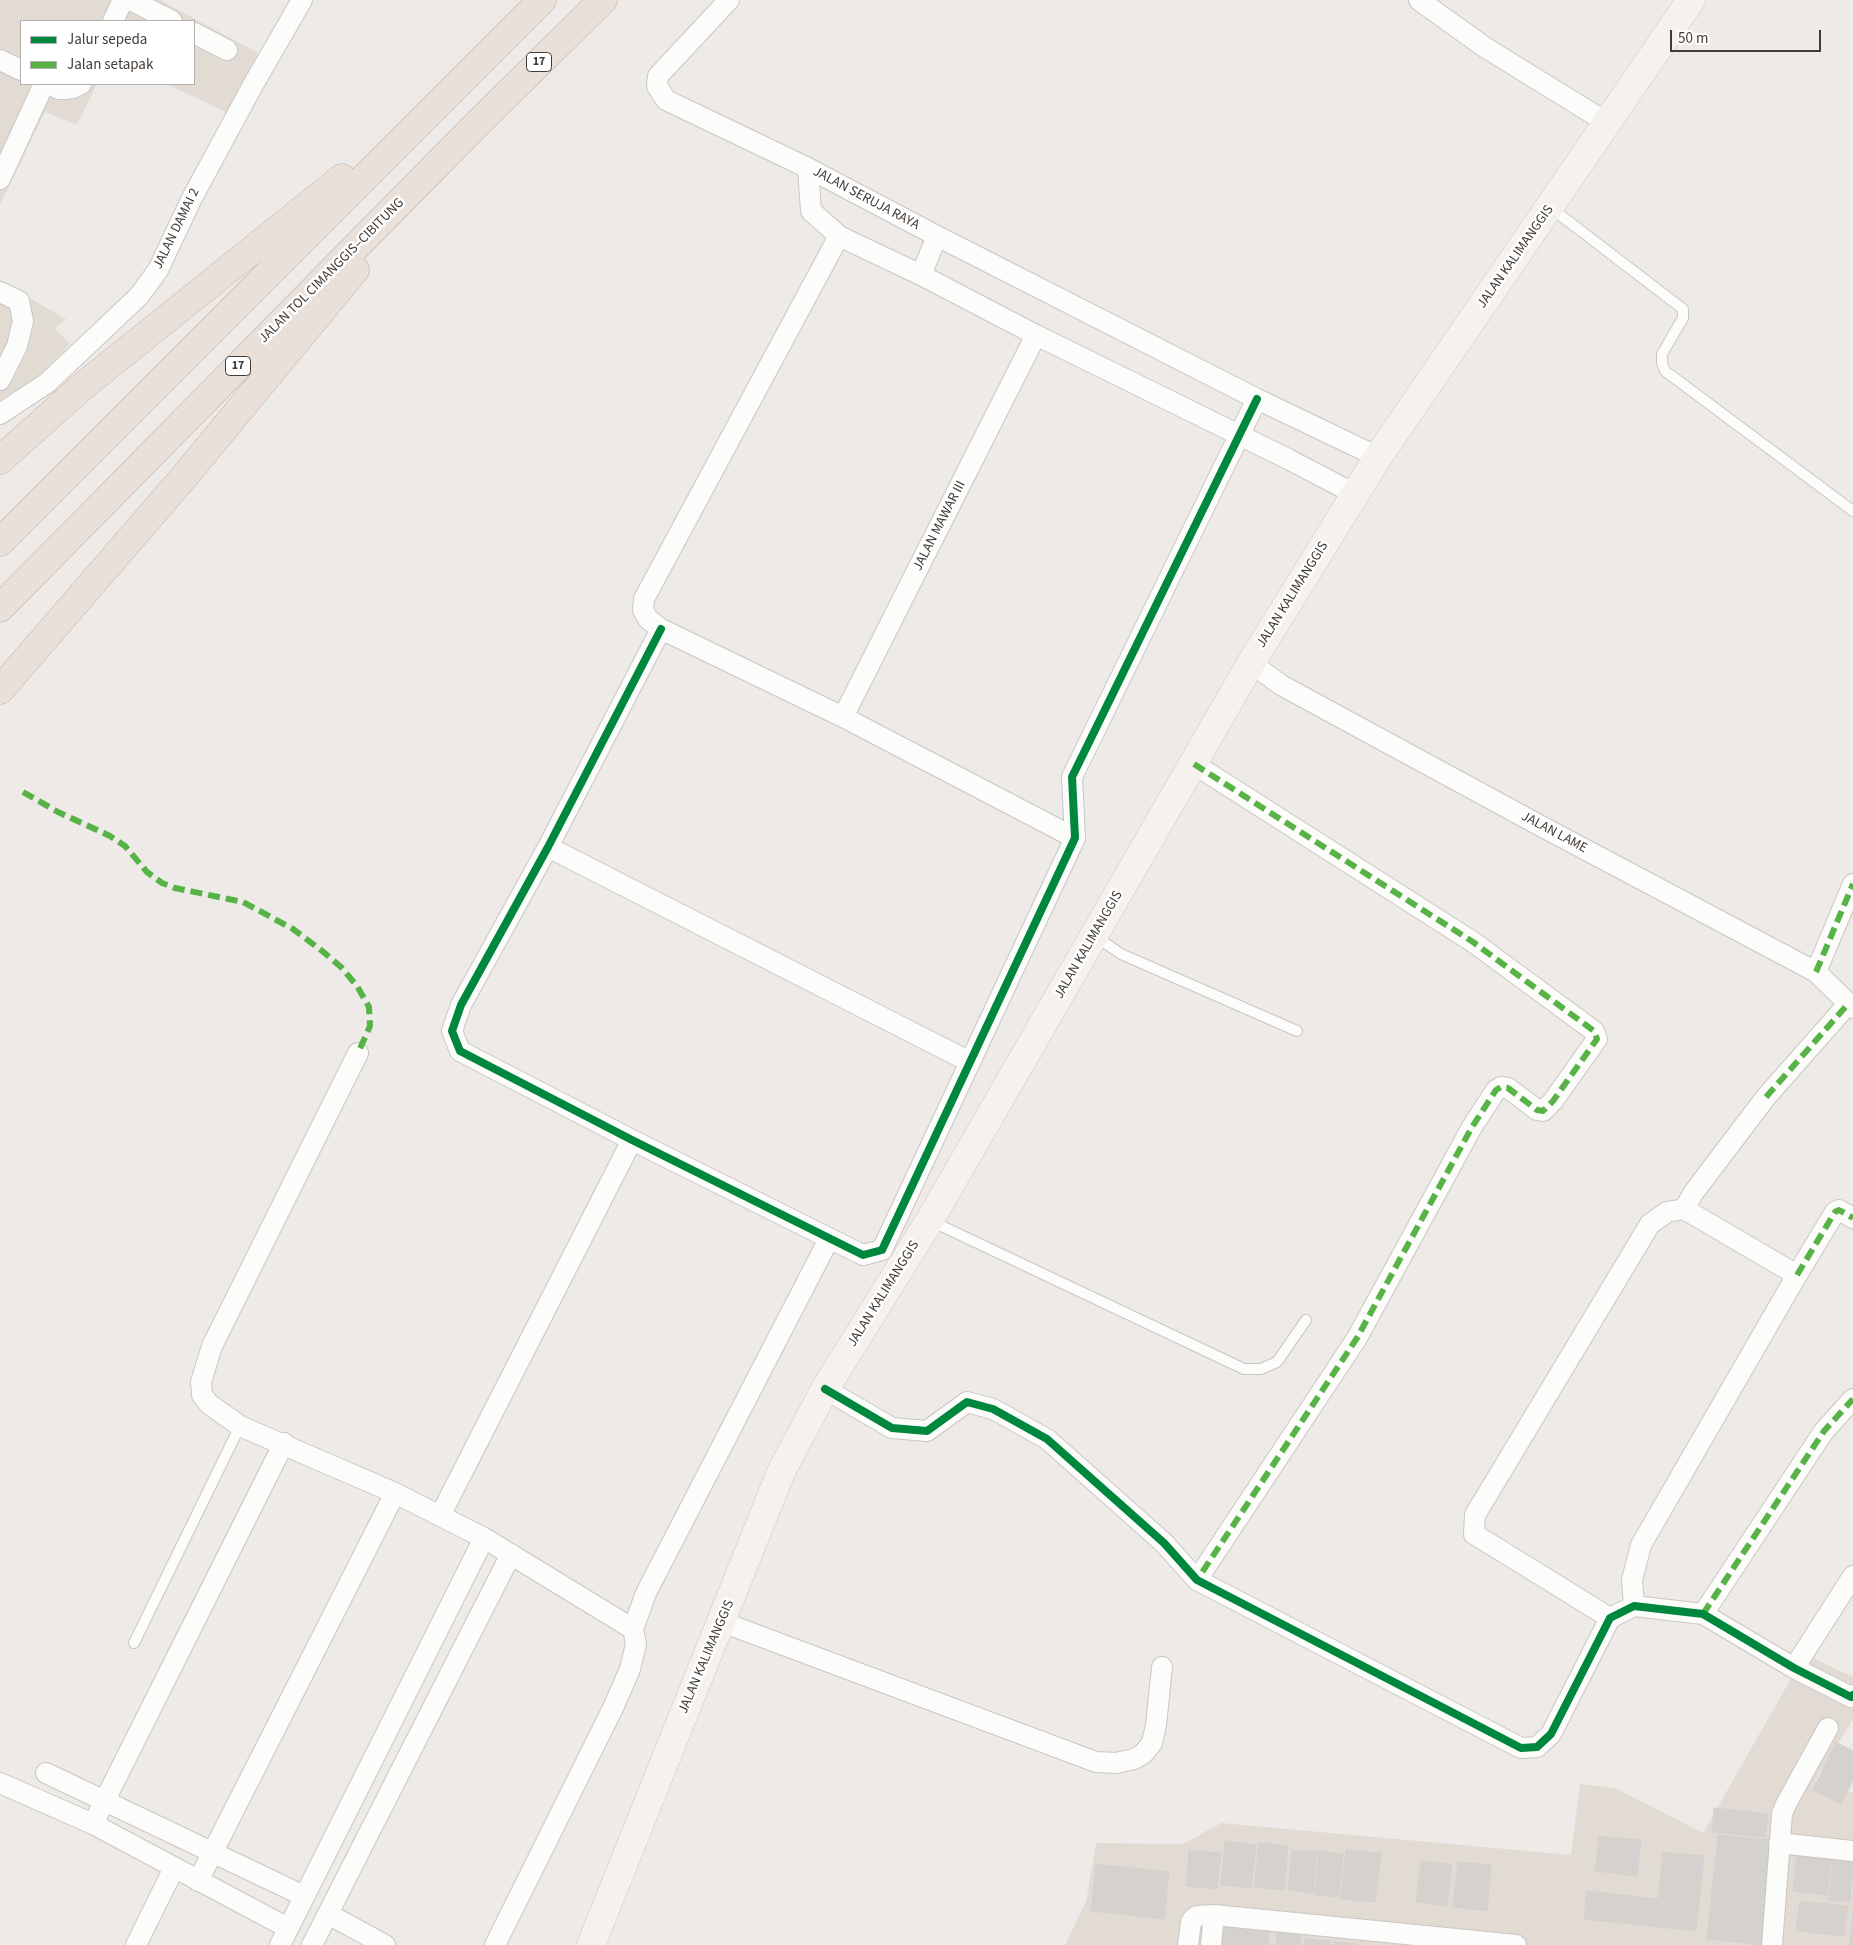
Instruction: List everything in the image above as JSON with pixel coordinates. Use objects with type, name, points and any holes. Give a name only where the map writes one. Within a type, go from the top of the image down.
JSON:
[{"type":"highway","points":[[0,542],[542,0]]},
{"type":"highway","name":"JALAN TOL CIMANGGIS–CIBITUNG","points":[[0,608],[476,125],[603,0]]},
{"type":"highway","points":[[0,460],[82,386],[450,92]]},
{"type":"highway","points":[[0,690],[184,477],[476,125]]},
{"type":"main road","name":"JALAN KALIMANGGIS","points":[[591,1945],[781,1472],[825,1389],[930,1220],[1251,663],[1378,457],[1691,0]]},
{"type":"street","points":[[113,20],[123,0]]},
{"type":"street","points":[[131,0],[170,20]]},
{"type":"street","name":"JALAN DAMAI 2","points":[[0,414],[47,383],[139,296],[158,270],[196,190],[302,0]]},
{"type":"street","points":[[729,0],[658,76],[657,86],[666,100],[808,168]]},
{"type":"street","points":[[1418,0],[1486,48],[1606,122]]},
{"type":"street","points":[[195,34],[227,50]]},
{"type":"street","points":[[0,60],[20,70]]},
{"type":"street","points":[[0,179],[44,85]]},
{"type":"street","points":[[51,85],[59,89],[66,89],[79,85]]},
{"type":"street","name":"JALAN SERUJA RAYA","points":[[808,168],[811,211],[839,236],[921,275],[1036,335],[1355,494]]},
{"type":"street","name":"JALAN SERUJA RAYA","points":[[808,168],[1257,399],[1378,457]]},
{"type":"street","points":[[839,236],[644,599],[643,610],[648,619],[662,629],[843,717],[1075,838]]},
{"type":"street","points":[[921,275],[937,236]]},
{"type":"street","points":[[0,292],[19,301],[23,321],[17,346],[0,380]]},
{"type":"street","name":"JALAN MAWAR III","points":[[843,717],[1036,335]]},
{"type":"street","points":[[662,629],[548,847],[461,1005],[452,1031],[460,1052],[632,1140],[863,1256],[882,1250],[1075,838],[1072,776],[1257,399]]},
{"type":"street","name":"JALAN LAME","points":[[1251,663],[1281,685],[1548,830],[1816,972],[1850,1006]]},
{"type":"street","points":[[1194,764],[1473,942],[1594,1031],[1597,1039],[1553,1101],[1543,1111],[1537,1110],[1508,1088],[1501,1087],[1496,1090],[1472,1127],[1357,1338],[1197,1580]]},
{"type":"street","points":[[548,847],[970,1062]]},
{"type":"street","points":[[1816,972],[1853,884]]},
{"type":"street","points":[[1684,1209],[1694,1192],[1766,1097],[1850,1006]]},
{"type":"street","points":[[358,1053],[212,1346],[203,1375],[201,1390],[209,1404],[240,1426],[284,1443],[395,1494],[484,1538],[633,1629]]},
{"type":"street","points":[[440,1516],[632,1140]]},
{"type":"street","points":[[1610,1618],[1474,1534],[1475,1515],[1650,1224],[1667,1212],[1684,1209],[1796,1275]]},
{"type":"street","points":[[1634,1606],[1632,1580],[1641,1545],[1796,1275],[1835,1212],[1839,1210],[1853,1218]]},
{"type":"street","points":[[495,1945],[630,1670],[636,1644],[633,1629],[646,1593],[829,1239]]},
{"type":"street","points":[[825,1389],[892,1428],[927,1431],[966,1402],[993,1409],[1047,1438],[1164,1543],[1197,1580],[1521,1748],[1537,1747],[1551,1734],[1610,1618],[1634,1606],[1702,1614],[1794,1668],[1851,1696],[1853,1695]]},
{"type":"street","points":[[1702,1614],[1824,1431],[1853,1398]]},
{"type":"street","points":[[93,1824],[284,1443]]},
{"type":"street","points":[[198,1881],[395,1494]]},
{"type":"street","points":[[0,1783],[93,1824],[198,1881],[284,1937],[484,1538]]},
{"type":"street","points":[[316,1944],[328,1914],[510,1554]]},
{"type":"street","points":[[1794,1668],[1853,1576]]},
{"type":"street","points":[[722,1622],[1096,1762],[1116,1763],[1134,1759],[1143,1754],[1152,1742],[1156,1725],[1162,1667]]},
{"type":"street","points":[[1772,1945],[1780,1824],[1786,1804],[1828,1728]]},
{"type":"street","points":[[46,1773],[304,1896]]},
{"type":"street","points":[[340,1826],[366,1838]]},
{"type":"street","points":[[1779,1843],[1853,1851]]},
{"type":"street","points":[[136,1945],[174,1868]]},
{"type":"street","points":[[328,1914],[385,1945]]},
{"type":"street","points":[[1188,1945],[1191,1922],[1197,1916],[1214,1916],[1516,1945]]},
{"type":"street","points":[[1211,1945],[1214,1916]]},
{"type":"lane","points":[[1550,208],[1683,309],[1683,318],[1662,354],[1662,363],[1665,370],[1853,511]]},
{"type":"lane","points":[[1094,936],[1121,954],[1297,1031]]},
{"type":"lane","points":[[930,1220],[1244,1369],[1261,1369],[1277,1362],[1306,1320]]},
{"type":"lane","points":[[134,1643],[240,1426]]},
{"type":"shaded area","points":[[0,0],[160,0],[258,53],[228,113],[169,85],[195,85],[195,20],[20,20],[20,85],[97,85],[77,125],[45,112],[0,205]]},
{"type":"shaded area","points":[[0,281],[66,319],[55,329],[70,344],[41,374],[0,400]]},
{"type":"shaded area","points":[[1805,1654],[1853,1677],[1853,1719],[1815,1781],[1853,1793],[1853,1945],[1065,1945],[1086,1902],[1096,1843],[1183,1844],[1221,1823],[1571,1855],[1580,1784],[1615,1788],[1703,1833]]},
{"type":"building","points":[[1836,1742],[1853,1751],[1853,1780],[1841,1804],[1813,1790]]},
{"type":"building","points":[[1714,1808],[1768,1814],[1765,1837],[1712,1832]]},
{"type":"building","points":[[1718,1835],[1772,1840],[1761,1945],[1707,1939]]},
{"type":"building","points":[[1599,1836],[1641,1840],[1637,1876],[1595,1871]]},
{"type":"building","points":[[1225,1841],[1256,1845],[1251,1888],[1221,1885]]},
{"type":"building","points":[[1259,1843],[1288,1846],[1284,1890],[1254,1887]]},
{"type":"building","points":[[1189,1850],[1221,1853],[1217,1889],[1186,1886]]},
{"type":"building","points":[[1292,1850],[1317,1852],[1313,1893],[1288,1890]]},
{"type":"building","points":[[1346,1850],[1381,1853],[1375,1902],[1341,1899]]},
{"type":"building","points":[[1319,1851],[1343,1854],[1339,1897],[1315,1895]]},
{"type":"building","points":[[1797,1851],[1832,1855],[1827,1895],[1793,1891]]},
{"type":"building","points":[[1663,1852],[1704,1856],[1696,1931],[1584,1919],[1587,1891],[1658,1899]]},
{"type":"building","points":[[1833,1858],[1853,1860],[1850,1902],[1829,1900]]},
{"type":"building","points":[[1421,1861],[1452,1864],[1447,1906],[1416,1902]]},
{"type":"building","points":[[1458,1862],[1491,1865],[1487,1911],[1453,1907]]},
{"type":"building","points":[[1096,1864],[1169,1872],[1164,1919],[1091,1911]]},
{"type":"building","points":[[1800,1901],[1848,1906],[1844,1936],[1796,1931]]},
{"type":"building","points":[[1853,1913],[1853,1945],[1850,1945]]},
{"type":"building","points":[[1224,1926],[1269,1931],[1268,1945],[1222,1945]]},
{"type":"building","points":[[1277,1932],[1301,1935],[1300,1945],[1276,1945]]},
{"type":"building","points":[[1305,1939],[1331,1941],[1331,1945],[1305,1945]]},
{"type":"building","points":[[1334,1942],[1355,1944],[1355,1945],[1334,1945]]},
{"type":"marked path","points":[[1194,764],[1473,942],[1594,1031],[1597,1039],[1553,1101],[1543,1111],[1537,1110],[1508,1088],[1501,1087],[1496,1090],[1472,1127],[1357,1338],[1197,1580]]},
{"type":"marked path","points":[[23,792],[58,812],[110,836],[125,846],[147,872],[162,883],[175,888],[243,902],[293,929],[321,950],[341,967],[357,986],[369,1007],[370,1026],[358,1053]]},
{"type":"marked path","points":[[1816,972],[1853,884]]},
{"type":"marked path","points":[[1766,1097],[1848,1004]]},
{"type":"marked path","points":[[1797,1275],[1835,1212],[1839,1210],[1853,1218]]},
{"type":"marked path","points":[[1703,1614],[1824,1431],[1853,1399]]},
{"type":"cycle path","points":[[661,629],[548,847],[461,1005],[452,1031],[460,1051],[632,1140],[863,1255],[882,1250],[1075,838],[1072,777],[1257,399]]},
{"type":"cycle path","points":[[825,1389],[892,1428],[927,1431],[967,1402],[993,1409],[1047,1439],[1164,1543],[1197,1580],[1521,1748],[1537,1747],[1551,1734],[1610,1618],[1634,1606],[1703,1614],[1794,1668],[1851,1697],[1853,1695]]}]
